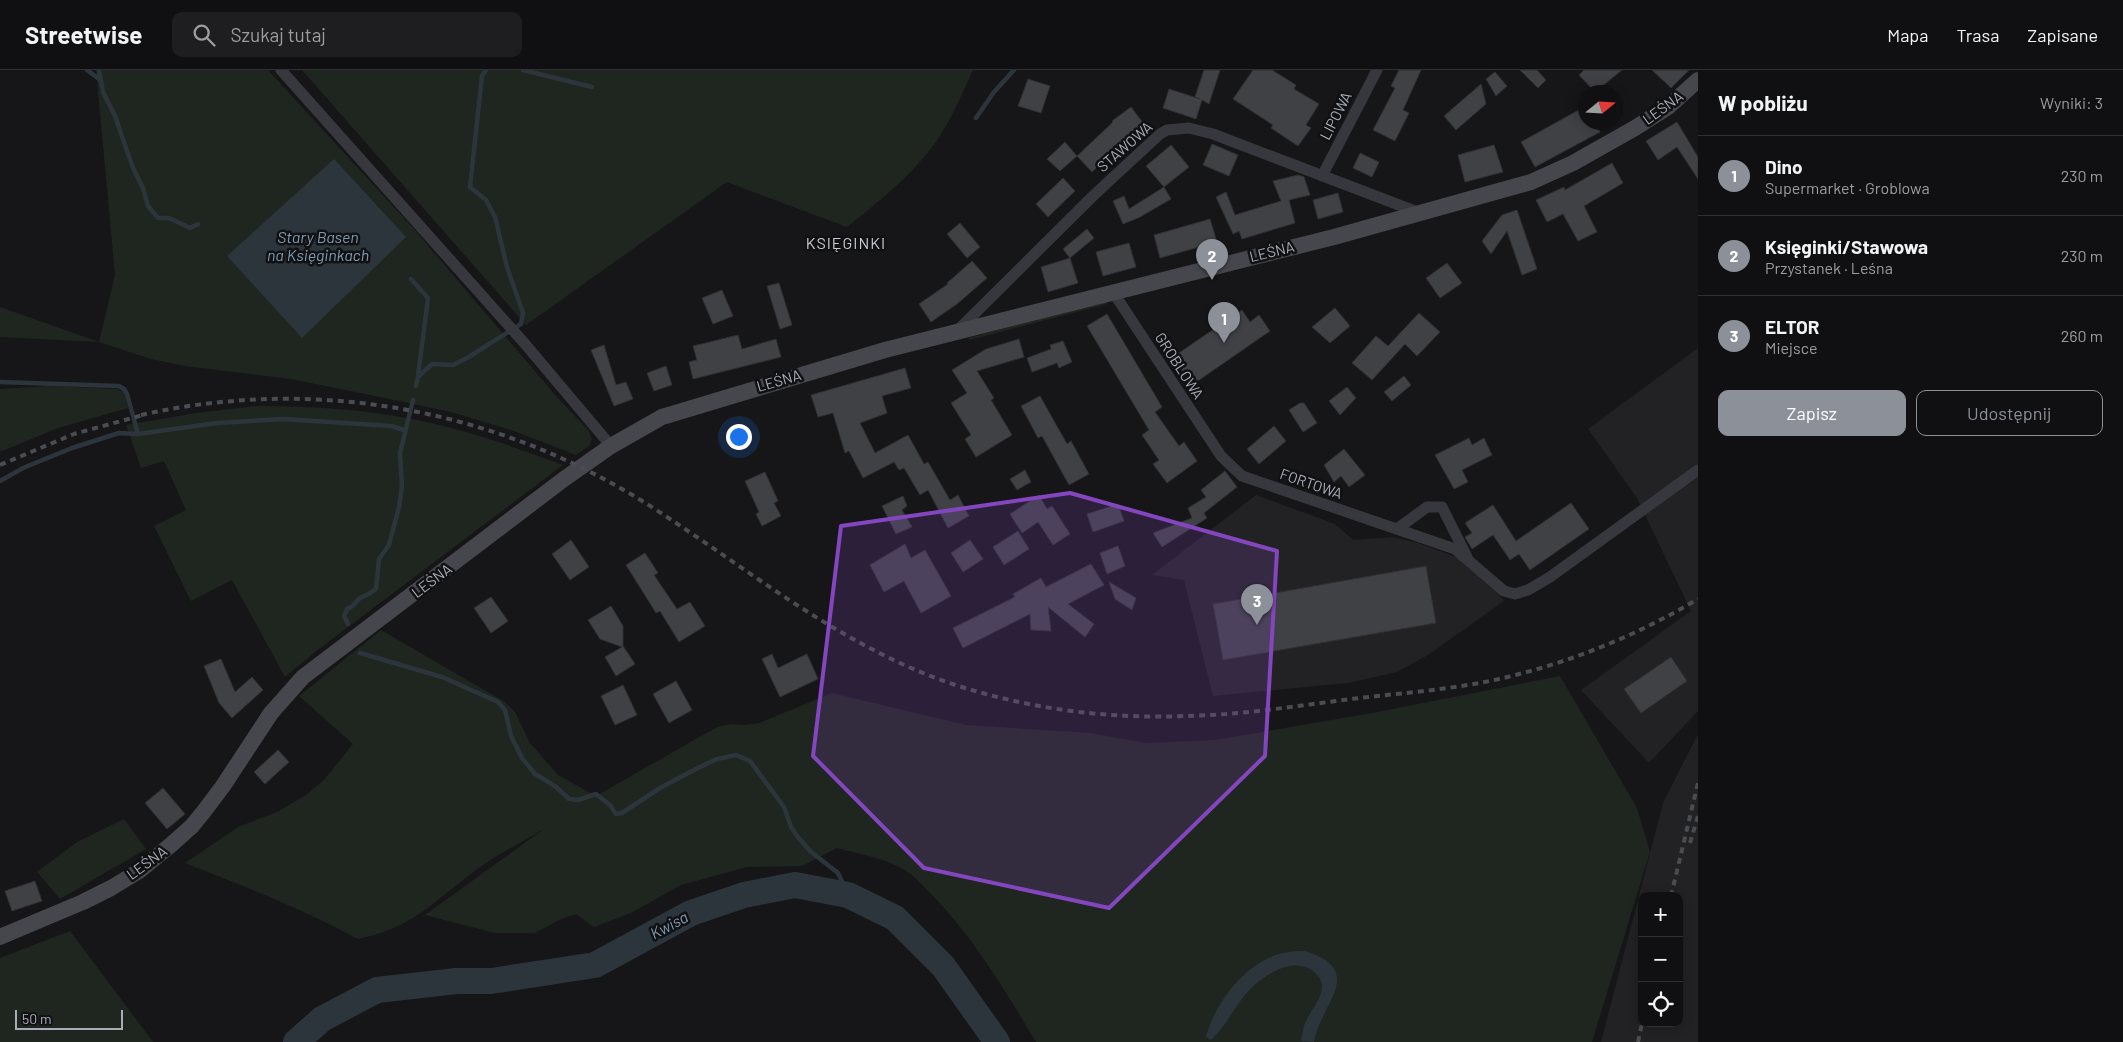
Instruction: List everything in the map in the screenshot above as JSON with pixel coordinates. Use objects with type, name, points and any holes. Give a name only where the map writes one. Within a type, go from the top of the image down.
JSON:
[{"type":"main road","name":"LEŚNA","points":[[0,936],[83,902],[139,871],[192,826],[223,786],[271,713],[304,677],[564,479],[611,446],[662,417],[885,350],[1507,190],[1566,167],[1654,116],[1674,102],[1698,80]]},
{"type":"street","points":[[281,70],[526,345],[611,446]]},
{"type":"street","name":"LIPOWA","points":[[1322,176],[1376,70]]},
{"type":"street","name":"STAWOWA","points":[[955,333],[1094,195],[1153,140],[1168,130],[1189,128],[1213,134],[1420,213]]},
{"type":"street","name":"GROBLOWA","points":[[1113,292],[1221,456]]},
{"type":"street","name":"FORTOWA","points":[[1221,456],[1242,476],[1455,549],[1504,591],[1515,594],[1528,590],[1550,577],[1698,470]]},
{"type":"street","name":"FORTOWA","points":[[1397,529],[1427,507],[1442,507],[1469,560]]},
{"type":"highlighted area","points":[[1070,493],[1277,551],[1265,756],[1109,908],[924,868],[813,756],[841,526]]},
{"type":"shaded area","points":[[96,70],[268,70],[414,229],[556,396],[588,430],[592,439],[589,446],[576,455],[514,431],[451,412],[291,379],[185,366],[151,359],[99,342],[115,275]]},
{"type":"shaded area","points":[[302,70],[973,70],[947,125],[927,154],[895,188],[847,227],[727,182],[526,325]]},
{"type":"shaded area","points":[[1106,301],[1107,304],[969,340],[969,338]]},
{"type":"shaded area","points":[[0,307],[99,342],[0,337]]},
{"type":"shaded area","points":[[1698,348],[1698,711],[1649,763],[1581,690],[1691,611],[1637,498],[1588,429]]},
{"type":"shaded area","points":[[50,386],[117,389],[125,392],[128,408],[58,428],[0,452],[0,389]]},
{"type":"shaded area","points":[[257,406],[337,409],[417,420],[491,440],[563,465],[315,652],[285,677],[232,580],[191,601],[154,526],[186,510],[164,461],[141,468],[126,425],[196,413]]},
{"type":"shaded area","points":[[1256,495],[1335,524],[1353,540],[1393,537],[1418,543],[1456,557],[1491,585],[1504,601],[1428,655],[1397,672],[1348,683],[1213,696],[1184,580],[1152,575]]},
{"type":"shaded area","points":[[381,630],[505,702],[515,712],[530,743],[558,775],[596,796],[717,727],[731,724],[759,723],[832,693],[966,725],[1091,733],[1145,743],[1215,740],[1372,713],[1560,676],[1637,808],[1650,852],[1592,1042],[1036,1042],[977,949],[950,914],[920,882],[903,869],[888,862],[837,848],[802,866],[747,867],[681,885],[631,913],[594,927],[576,914],[559,920],[535,933],[495,933],[425,915],[544,829],[480,867],[420,914],[393,928],[358,939],[295,908],[185,863],[238,827],[277,812],[306,795],[323,781],[353,744],[299,696]]},
{"type":"shaded area","points":[[1698,734],[1698,1042],[1601,1042],[1638,899],[1638,1027],[1683,1027],[1683,892],[1640,892],[1663,803]]},
{"type":"shaded area","points":[[124,819],[146,849],[60,899],[37,872],[77,842]]},
{"type":"shaded area","points":[[70,931],[153,1042],[0,1042],[0,958]]},
{"type":"water","name":"Stary Basen na Księginkach","points":[[334,159],[406,237],[302,338],[227,256]]},
{"type":"water","points":[[1305,951],[1324,959],[1334,968],[1337,979],[1335,990],[1318,1028],[1314,1042],[1301,1041],[1304,1026],[1318,1001],[1322,985],[1317,975],[1310,969],[1295,965],[1279,969],[1262,979],[1245,995],[1220,1031],[1211,1040],[1206,1037],[1215,1013],[1222,1001],[1249,971],[1275,955]]},
{"type":"building","points":[[1204,70],[1220,70],[1209,104],[1202,100],[1196,119],[1163,108],[1169,89],[1200,99],[1195,97]]},
{"type":"building","points":[[1253,70],[1272,70],[1296,85],[1294,89],[1319,104],[1306,125],[1311,128],[1298,146],[1271,128],[1273,125],[1233,99]]},
{"type":"building","points":[[1399,70],[1421,70],[1403,110],[1409,113],[1395,141],[1373,130],[1395,88],[1391,86]]},
{"type":"building","points":[[1520,70],[1537,70],[1546,80],[1538,88]]},
{"type":"building","points":[[1584,70],[1622,70],[1604,85],[1588,85],[1579,75]]},
{"type":"building","points":[[1652,70],[1689,70],[1671,88]]},
{"type":"building","points":[[1495,72],[1507,86],[1496,96],[1486,79]]},
{"type":"building","points":[[1028,79],[1050,86],[1041,113],[1018,106]]},
{"type":"building","points":[[1481,84],[1486,104],[1456,130],[1444,116]]},
{"type":"building","points":[[1131,107],[1144,124],[1113,147],[1116,149],[1092,172],[1077,156],[1112,121]]},
{"type":"building","points":[[1578,110],[1578,130],[1599,130],[1600,132],[1535,167],[1521,142]]},
{"type":"building","points":[[1677,122],[1698,157],[1698,179],[1677,147],[1658,160],[1646,141]]},
{"type":"building","points":[[1065,142],[1077,156],[1060,171],[1047,159]]},
{"type":"building","points":[[1212,144],[1238,155],[1229,176],[1203,165]]},
{"type":"building","points":[[1171,145],[1189,167],[1164,187],[1146,166]]},
{"type":"building","points":[[1494,145],[1503,172],[1465,182],[1458,155]]},
{"type":"building","points":[[1360,153],[1379,162],[1372,177],[1353,168]]},
{"type":"building","points":[[1612,163],[1623,183],[1584,206],[1597,232],[1578,241],[1563,214],[1547,222],[1536,200],[1564,187],[1565,190]]},
{"type":"building","points":[[1298,175],[1304,177],[1310,195],[1289,200],[1295,223],[1242,239],[1239,231],[1233,234],[1216,197],[1226,192],[1235,215],[1281,201],[1273,181]]},
{"type":"building","points":[[1063,178],[1075,191],[1048,217],[1036,204]]},
{"type":"building","points":[[1164,187],[1171,199],[1140,217],[1123,224],[1113,201],[1124,196],[1129,209]]},
{"type":"building","points":[[1338,193],[1343,212],[1318,219],[1313,200]]},
{"type":"building","points":[[1517,210],[1537,269],[1522,275],[1507,231],[1491,254],[1482,241],[1502,215]]},
{"type":"building","points":[[1210,219],[1217,242],[1160,258],[1154,235]]},
{"type":"building","points":[[960,223],[980,247],[967,258],[947,234]]},
{"type":"building","points":[[1087,229],[1094,238],[1070,258],[1063,249]]},
{"type":"building","points":[[1129,243],[1136,267],[1103,276],[1096,252]]},
{"type":"building","points":[[1070,258],[1078,283],[1048,292],[1041,267]]},
{"type":"building","points":[[972,261],[987,278],[957,304],[931,322],[919,304],[948,284]]},
{"type":"building","points":[[1447,263],[1462,283],[1440,298],[1426,278]]},
{"type":"building","points":[[779,283],[792,325],[780,329],[767,286]]},
{"type":"building","points":[[722,290],[733,316],[713,324],[702,298]]},
{"type":"building","points":[[1335,308],[1350,326],[1330,343],[1312,327]]},
{"type":"building","points":[[1242,310],[1250,322],[1259,315],[1270,331],[1192,385],[1173,357]]},
{"type":"building","points":[[1419,313],[1440,332],[1417,356],[1405,344],[1372,380],[1352,363],[1376,336],[1388,346]]},
{"type":"building","points":[[1107,314],[1162,407],[1155,412],[1179,446],[1184,442],[1197,461],[1167,483],[1153,464],[1159,460],[1142,435],[1149,430],[1087,326]]},
{"type":"building","points":[[738,335],[742,349],[776,339],[781,357],[693,379],[689,362],[697,360],[693,346]]},
{"type":"building","points":[[1019,339],[1024,357],[977,371],[994,398],[991,400],[1012,435],[976,457],[965,439],[971,435],[951,403],[967,393],[952,370],[986,349]]},
{"type":"building","points":[[1063,341],[1072,362],[1059,368],[1057,363],[1032,372],[1027,358],[1051,349],[1050,345]]},
{"type":"building","points":[[604,345],[616,385],[626,382],[633,399],[614,406],[591,350]]},
{"type":"building","points":[[666,366],[672,385],[654,391],[647,373]]},
{"type":"building","points":[[905,368],[911,388],[882,396],[887,413],[860,423],[875,453],[908,435],[924,464],[928,462],[950,500],[958,495],[969,516],[948,528],[928,490],[920,495],[904,468],[899,470],[894,462],[863,478],[849,451],[845,453],[833,413],[818,417],[811,395]]},
{"type":"building","points":[[1404,376],[1411,385],[1392,401],[1384,392]]},
{"type":"building","points":[[1347,387],[1356,398],[1340,415],[1329,401]]},
{"type":"building","points":[[1040,396],[1067,444],[1071,441],[1089,474],[1069,485],[1042,436],[1038,438],[1021,406]]},
{"type":"building","points":[[1300,403],[1304,403],[1317,423],[1303,432],[1289,410]]},
{"type":"building","points":[[1274,426],[1286,441],[1259,464],[1247,449]]},
{"type":"building","points":[[1469,438],[1472,445],[1484,438],[1492,455],[1462,470],[1468,482],[1454,489],[1435,455]]},
{"type":"building","points":[[1344,449],[1365,475],[1349,487],[1341,476],[1334,482],[1324,465]]},
{"type":"building","points":[[1025,470],[1031,482],[1017,490],[1010,479]]},
{"type":"building","points":[[1225,471],[1237,487],[1204,513],[1207,518],[1162,547],[1153,533],[1192,518],[1188,508],[1206,497],[1201,490]]},
{"type":"building","points":[[765,472],[778,501],[774,503],[781,516],[762,526],[756,514],[759,512],[745,481]]},
{"type":"building","points":[[1039,495],[1047,509],[1052,506],[1070,534],[1053,545],[1038,522],[1022,533],[1010,514]]},
{"type":"building","points":[[903,496],[907,506],[902,510],[912,527],[896,534],[882,506]]},
{"type":"building","points":[[1571,503],[1589,529],[1530,570],[1519,554],[1510,560],[1493,535],[1472,549],[1465,537],[1472,533],[1465,523],[1493,505],[1516,541]]},
{"type":"building","points":[[1118,504],[1124,521],[1093,532],[1087,514]]},
{"type":"building","points":[[1018,531],[1029,549],[1004,565],[993,547]]},
{"type":"building","points":[[571,540],[589,567],[570,580],[552,554]]},
{"type":"building","points":[[970,540],[983,559],[963,572],[951,553]]},
{"type":"building","points":[[905,544],[911,558],[925,550],[951,596],[921,613],[904,581],[884,592],[870,565]]},
{"type":"building","points":[[1118,546],[1125,566],[1107,574],[1100,553]]},
{"type":"building","points":[[645,553],[658,573],[654,575],[677,609],[690,602],[705,626],[679,642],[660,611],[656,613],[626,565]]},
{"type":"building","points":[[1091,564],[1104,585],[1068,604],[1094,624],[1085,637],[1048,607],[1051,631],[1031,630],[1030,614],[963,648],[953,628],[1015,597],[1013,594],[1041,578],[1046,587]]},
{"type":"building","points":[[1426,566],[1436,623],[1223,660],[1213,604]]},
{"type":"building","points":[[1109,582],[1136,598],[1132,610],[1115,599]]},
{"type":"building","points":[[491,597],[508,621],[491,633],[474,608]]},
{"type":"building","points":[[611,606],[623,626],[623,646],[635,664],[616,676],[605,657],[622,647],[600,639],[588,620]]},
{"type":"building","points":[[772,654],[778,668],[807,654],[818,679],[780,697],[762,659]]},
{"type":"building","points":[[1671,657],[1687,681],[1641,713],[1624,689]]},
{"type":"building","points":[[221,659],[235,692],[252,677],[263,690],[232,718],[219,703],[204,666]]},
{"type":"building","points":[[676,681],[692,710],[669,723],[653,694]]},
{"type":"building","points":[[623,685],[637,715],[615,725],[601,696]]},
{"type":"building","points":[[278,750],[289,762],[265,784],[254,772]]},
{"type":"building","points":[[163,788],[185,814],[167,829],[145,803]]},
{"type":"building","points":[[35,881],[42,901],[12,911],[5,891]]},
{"type":"waterway","points":[[87,70],[99,79]]},
{"type":"waterway","points":[[99,70],[103,92],[115,116],[133,168],[143,188],[148,206],[158,218],[169,218],[190,228],[198,224]]},
{"type":"waterway","points":[[416,386],[418,377],[432,364],[453,365],[521,324],[523,313],[507,267],[495,217],[486,200],[470,187],[482,76],[486,70]]},
{"type":"waterway","points":[[523,70],[592,87]]},
{"type":"waterway","points":[[976,118],[994,92],[1014,70]]},
{"type":"waterway","points":[[411,279],[428,298],[418,376]]},
{"type":"waterway","points":[[0,382],[119,386],[127,394],[138,434],[217,423],[283,419],[391,426],[404,430]]},
{"type":"waterway","points":[[348,624],[344,616],[347,609],[353,606],[360,598],[376,589],[379,559],[389,545],[399,507],[402,486],[400,453],[413,400]]},
{"type":"waterway","points":[[0,481],[23,468],[72,448],[119,433],[138,434]]},
{"type":"waterway","points":[[360,653],[442,677],[498,702],[505,710],[511,736],[522,758],[535,774],[555,786],[569,799],[578,800],[596,794],[610,805],[616,814],[622,813],[660,788],[717,759],[736,755],[750,761],[784,807],[791,827],[798,837],[810,851],[838,873],[848,895]]},
{"type":"waterway","name":"Kwisa","points":[[296,1042],[322,1019],[377,990],[456,981],[491,981],[595,965],[691,913],[744,895],[795,885],[848,895],[895,918],[943,966],[997,1042]]},
{"type":"railway","points":[[141,415],[209,403],[278,399],[346,401],[413,411],[479,427],[543,450],[605,479],[664,515],[808,612],[884,655],[924,673],[992,696],[1074,711],[1158,717],[1227,714],[1481,683],[1551,665],[1602,647],[1651,625],[1698,599]]},
{"type":"railway","points":[[0,465],[74,434],[143,415]]},
{"type":"railway","points":[[1672,892],[1698,783]]},
{"type":"railway","points":[[1690,843],[1698,816]]},
{"type":"railway","points":[[1638,1042],[1641,1027]]},
{"type":"place","name":"Księginki/Stawowa","points":[[1212,280]]},
{"type":"place","name":"Dino","points":[[1224,343]]},
{"type":"place","name":"ELTOR","points":[[1257,625]]},
{"type":"district","name":"KSIĘGINKI","points":[[846,243]]}]
